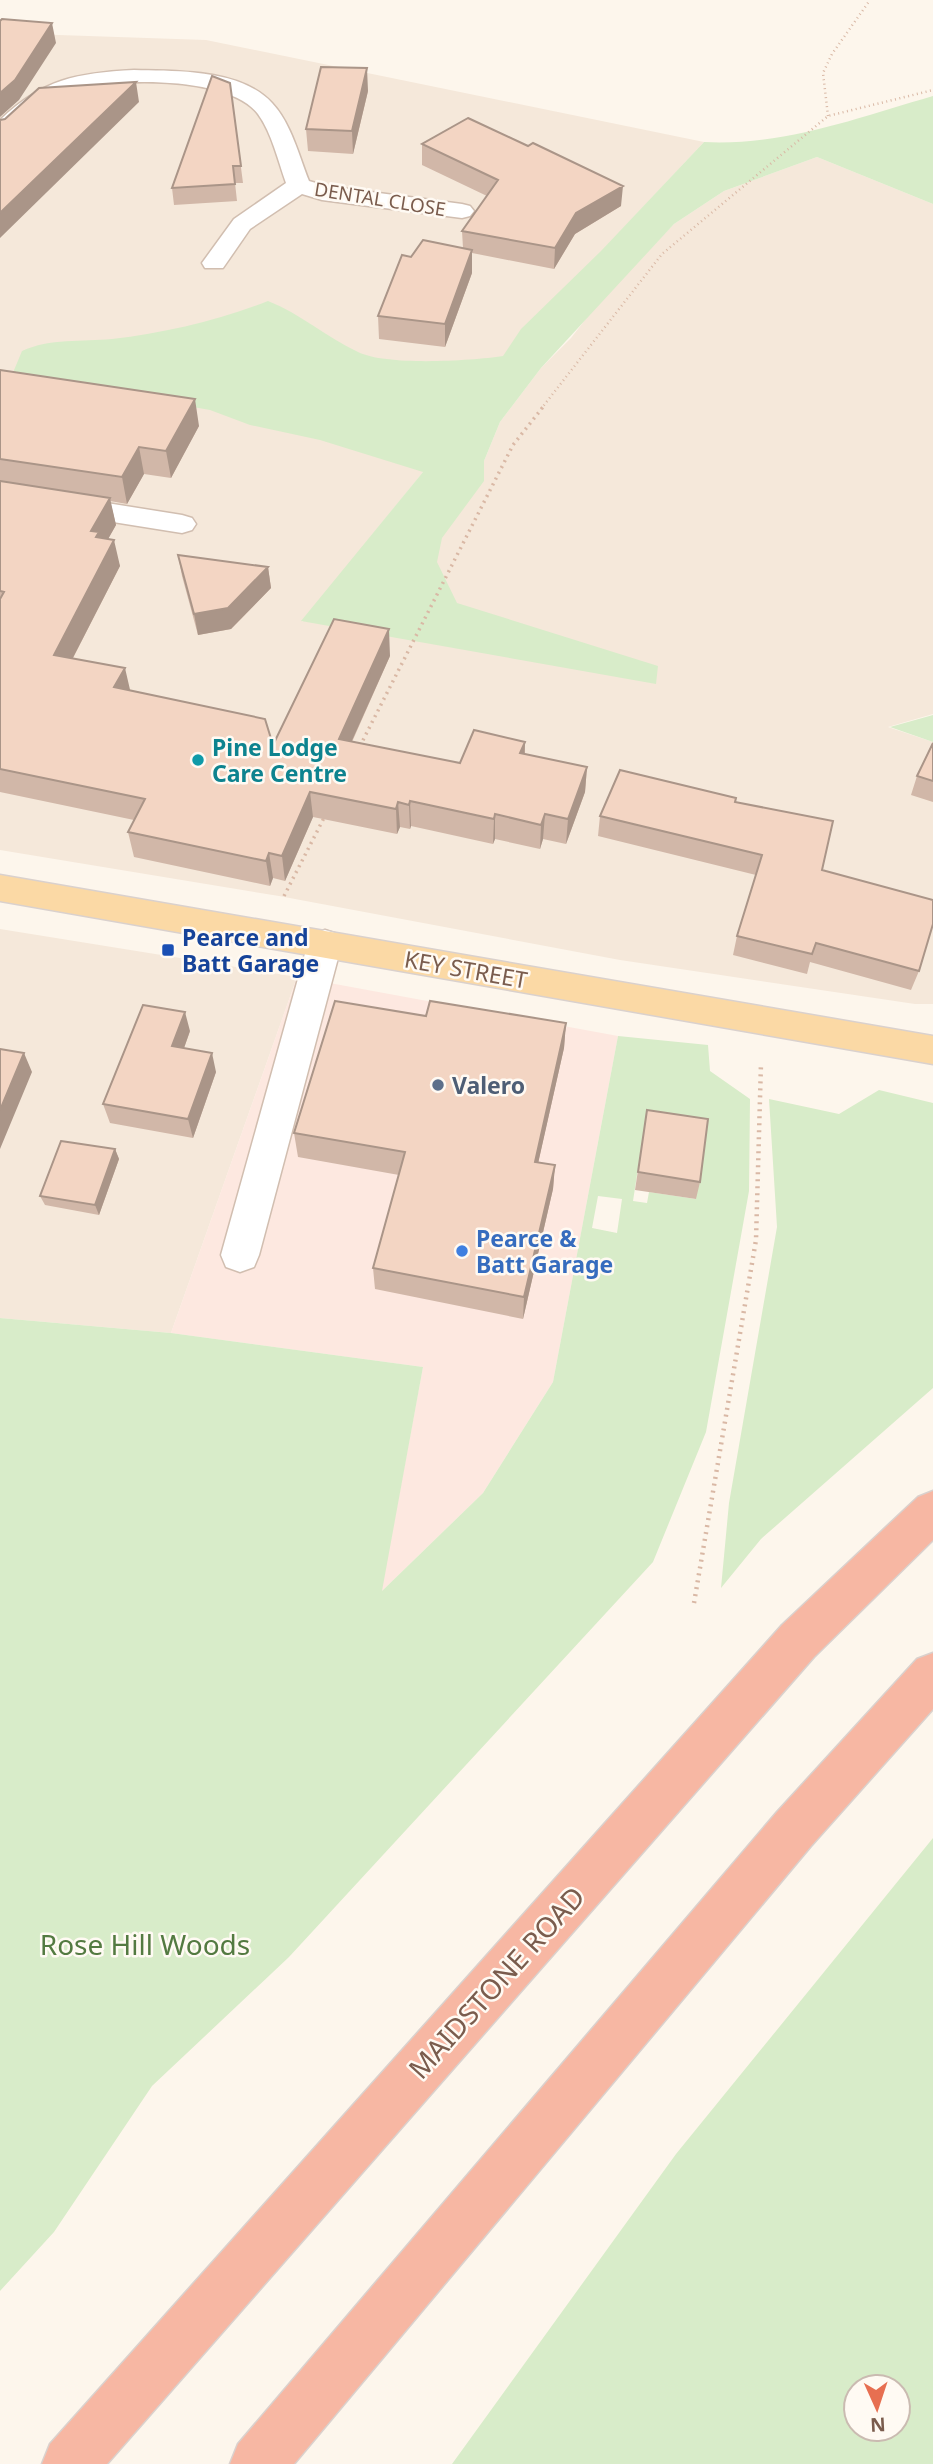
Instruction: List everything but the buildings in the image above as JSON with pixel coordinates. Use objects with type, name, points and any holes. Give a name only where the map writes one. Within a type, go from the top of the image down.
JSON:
[{"type":"highway","name":"MAIDSTONE ROAD","points":[[70,2464],[798,1641],[933,1511]]},
{"type":"highway","points":[[265,2457],[794,1829],[933,1675]]},
{"type":"main road","name":"KEY STREET","points":[[0,888],[266,931],[762,1024],[933,1050]]},
{"type":"street","name":"DENTAL CLOSE","points":[[0,132],[40,96],[89,79],[162,78],[223,83],[246,93],[265,107],[299,185],[322,193],[462,211]]},
{"type":"street","name":"DENTAL CLOSE","points":[[214,263],[242,224],[299,185]]},
{"type":"street","points":[[0,495],[182,524]]},
{"type":"street","points":[[240,1255],[325,943]]},
{"type":"path","points":[[828,116],[823,73],[832,54],[870,0]]},
{"type":"path","points":[[355,757],[513,445],[662,254],[828,116],[933,90]]},
{"type":"path","points":[[266,931],[329,807]]},
{"type":"path","points":[[694,1603],[756,1240],[762,1024]]},
{"type":"shaded area","points":[[0,33],[206,40],[704,142],[599,254],[302,622],[484,461],[500,422],[541,368],[571,338],[599,302],[674,224],[724,191],[817,157],[933,204],[933,714],[888,727],[933,742],[933,1004],[915,1004],[620,960],[279,896],[0,850]]},
{"type":"shaded area","points":[[0,929],[297,977],[171,1333],[0,1318]]},
{"type":"shaded area","points":[[297,977],[618,1036],[553,1382],[483,1493],[381,1592],[423,1367],[171,1333]]},
{"type":"green space","points":[[933,96],[933,204],[817,157],[724,191],[674,224],[541,368],[500,422],[484,461],[484,481],[442,538],[437,562],[457,603],[658,666],[656,684],[301,621],[423,472],[320,440],[250,425],[210,410],[12,375],[22,351],[33,347],[55,342],[112,339],[172,329],[211,320],[268,301],[346,346],[371,356],[429,361],[503,356],[521,329],[601,251],[704,142],[763,140],[792,135]]},
{"type":"green space","points":[[933,715],[933,742],[890,727]]},
{"type":"green space","name":"Rose Hill Woods","points":[[618,1036],[708,1045],[710,1071],[750,1099],[749,1191],[706,1432],[653,1562],[289,1957],[152,2086],[54,2232],[0,2291],[0,1318],[171,1333],[423,1367],[382,1591],[483,1493],[553,1382]],"holes":[[[644,1129],[696,1199],[649,1192],[647,1203],[633,1201]],[[598,1196],[622,1199],[617,1233],[592,1228]]]},
{"type":"green space","points":[[879,1090],[933,1103],[933,1388],[761,1539],[721,1588],[729,1503],[777,1227],[769,1099],[839,1114]]},
{"type":"green space","points":[[933,1838],[933,2464],[452,2464],[676,2154]]},
{"type":"place","name":"Pine Lodge Care Centre","points":[[198,760]]},
{"type":"place","name":"Pearce and Batt Garage","points":[[168,950]]},
{"type":"place","name":"Valero","points":[[438,1085]]},
{"type":"place","name":"Pearce & Batt Garage","points":[[462,1251]]}]
